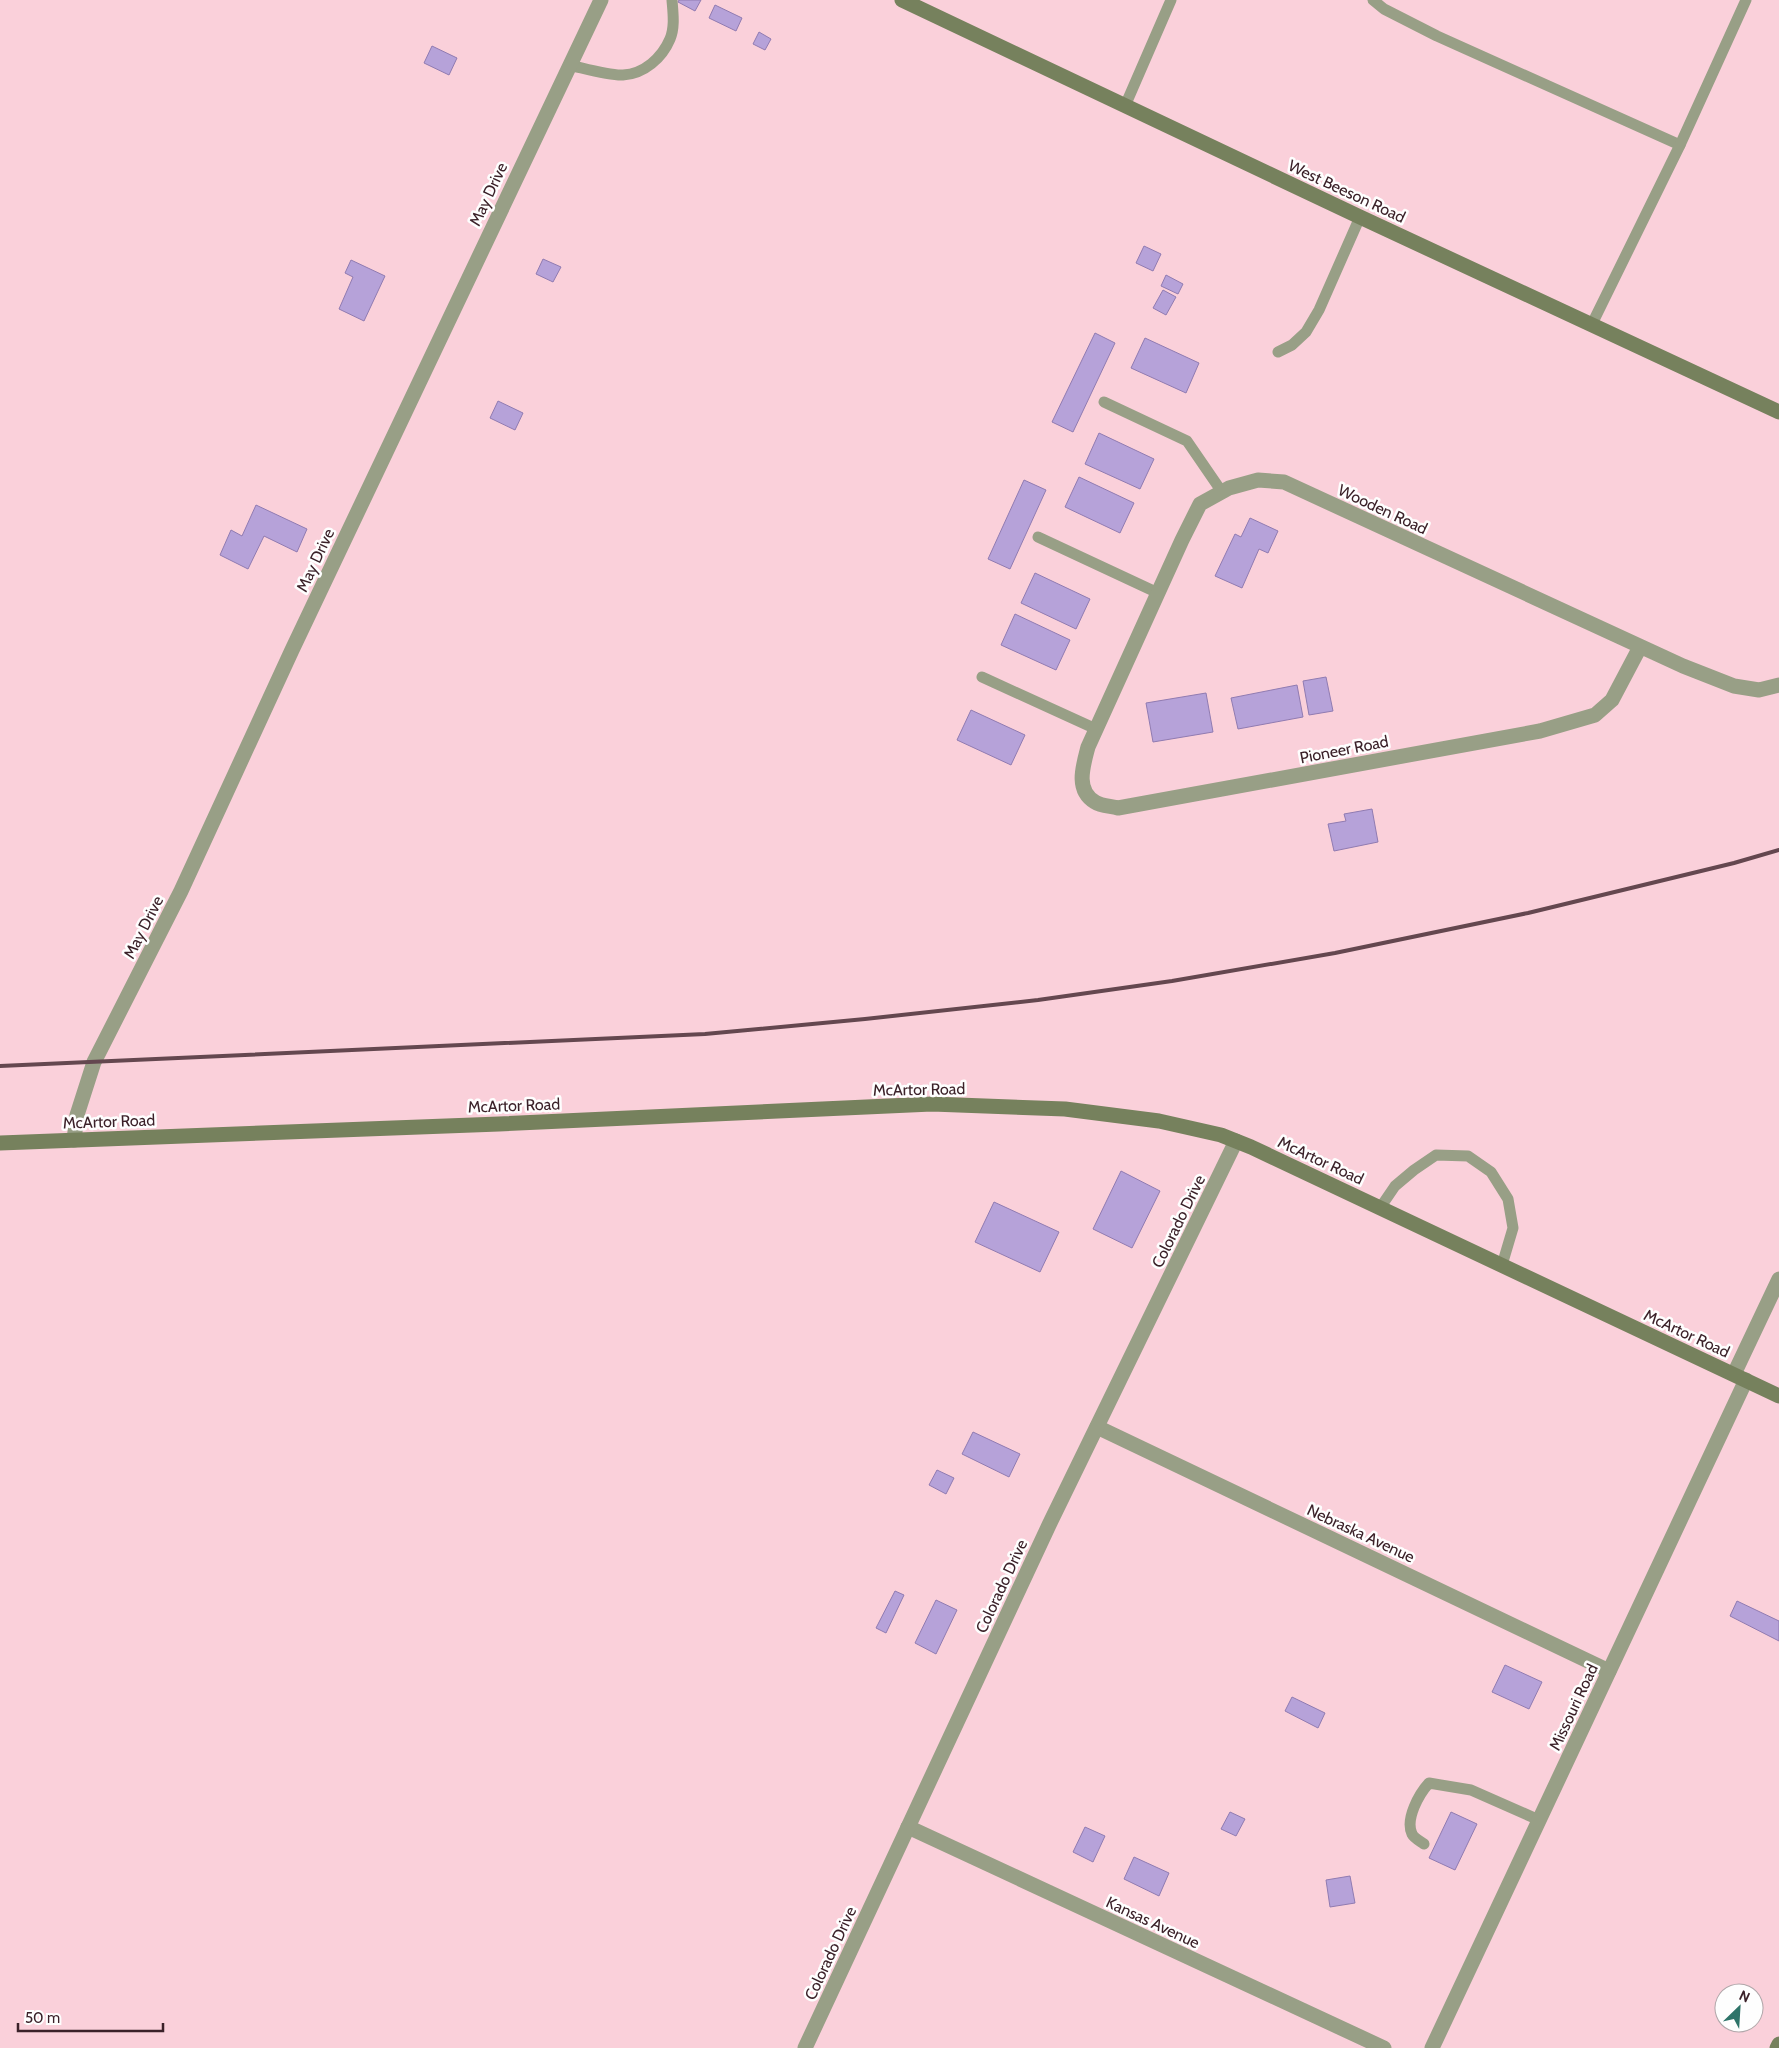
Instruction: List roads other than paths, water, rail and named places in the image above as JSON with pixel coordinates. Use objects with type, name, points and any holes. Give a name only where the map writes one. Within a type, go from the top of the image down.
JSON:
[{"type":"main road","name":"West Beeson Road","points":[[902,0],[1360,217],[1779,412]]},
{"type":"main road","name":"McArtor Road","points":[[0,1143],[518,1123],[932,1104],[1065,1109],[1159,1121],[1221,1135],[1236,1141],[1779,1396]]},
{"type":"main road","points":[[1777,2048],[1779,2044]]},
{"type":"street","name":"May Drive","points":[[74,1140],[77,1115],[94,1062],[181,891],[300,633],[601,0]]},
{"type":"street","name":"Wooden Road","points":[[1096,729],[1200,504],[1229,488],[1258,480],[1284,482],[1640,647],[1734,686],[1758,690],[1779,685]]},
{"type":"street","name":"Pioneer Road","points":[[1096,729],[1082,771],[1084,792],[1096,803],[1118,808],[1540,731],[1595,715],[1612,700],[1640,647]]},
{"type":"street","name":"Colorado Drive","points":[[805,2048],[1097,1427],[1236,1141]]},
{"type":"street","name":"Missouri Road","points":[[1432,2048],[1609,1671],[1740,1377],[1779,1279]]},
{"type":"street","name":"Nebraska Avenue","points":[[1097,1427],[1609,1671]]},
{"type":"street","name":"Kansas Avenue","points":[[908,1827],[1384,2048]]},
{"type":"lane","points":[[569,65],[621,76],[636,73],[652,64],[670,38],[674,19],[672,0]]},
{"type":"lane","points":[[1126,106],[1171,0]]},
{"type":"lane","points":[[1373,0],[1384,9],[1437,36],[1680,145]]},
{"type":"lane","points":[[1592,324],[1680,145],[1746,0]]},
{"type":"lane","points":[[1278,352],[1292,346],[1306,332],[1319,310],[1360,217]]},
{"type":"lane","points":[[1104,402],[1188,441],[1222,492]]},
{"type":"lane","points":[[1038,538],[1158,593]]},
{"type":"lane","points":[[982,677],[1096,729]]},
{"type":"lane","points":[[1380,1208],[1395,1186],[1436,1155],[1468,1156],[1491,1172],[1508,1199],[1513,1228],[1502,1265]]},
{"type":"lane","points":[[1424,1844],[1413,1836],[1409,1824],[1422,1790],[1430,1783],[1471,1790],[1539,1820]]},
{"type":"railway","points":[[0,1066],[705,1034],[1038,1000],[1172,981],[1335,953],[1528,913],[1734,863],[1779,850]]}]
